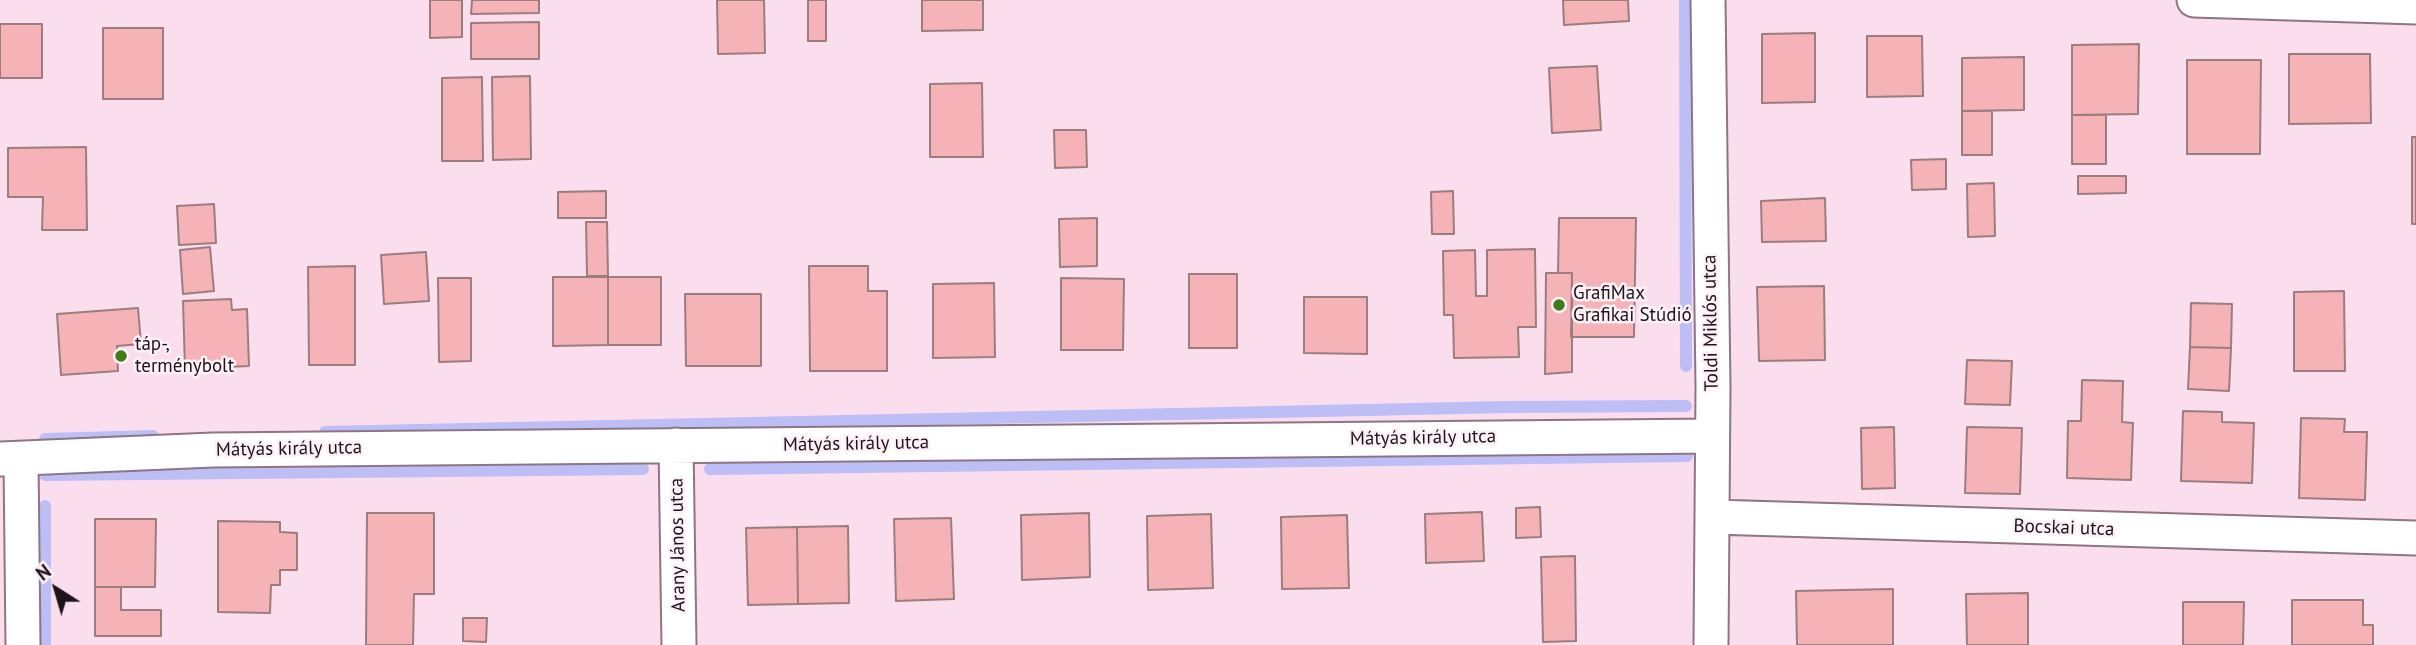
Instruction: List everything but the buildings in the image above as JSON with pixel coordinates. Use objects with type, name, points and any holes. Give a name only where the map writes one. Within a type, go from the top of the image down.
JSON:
[{"type":"street","name":"Toldi Miklós utca","points":[[1707,0],[1713,517],[1711,645]]},
{"type":"street","points":[[2194,0],[2416,7]]},
{"type":"street","name":"Mátyás király utca","points":[[11,459],[213,450],[1711,436]]},
{"type":"street","name":"Arany János utca","points":[[676,445],[679,645]]},
{"type":"street","points":[[11,459],[23,645]]},
{"type":"street","name":"Bocskai utca","points":[[1713,517],[2416,538]]},
{"type":"waterway","points":[[1685,0],[1686,366]]},
{"type":"waterway","points":[[325,432],[1507,407],[1686,406]]},
{"type":"waterway","points":[[45,439],[153,436]]},
{"type":"waterway","points":[[710,469],[1687,456]]},
{"type":"waterway","points":[[45,475],[643,469]]},
{"type":"waterway","points":[[45,506],[45,645]]},
{"type":"place","name":"GrafiMax Grafikai Stúdió","points":[[1559,305]]},
{"type":"place","name":"táp-, terménybolt","points":[[121,356]]}]
